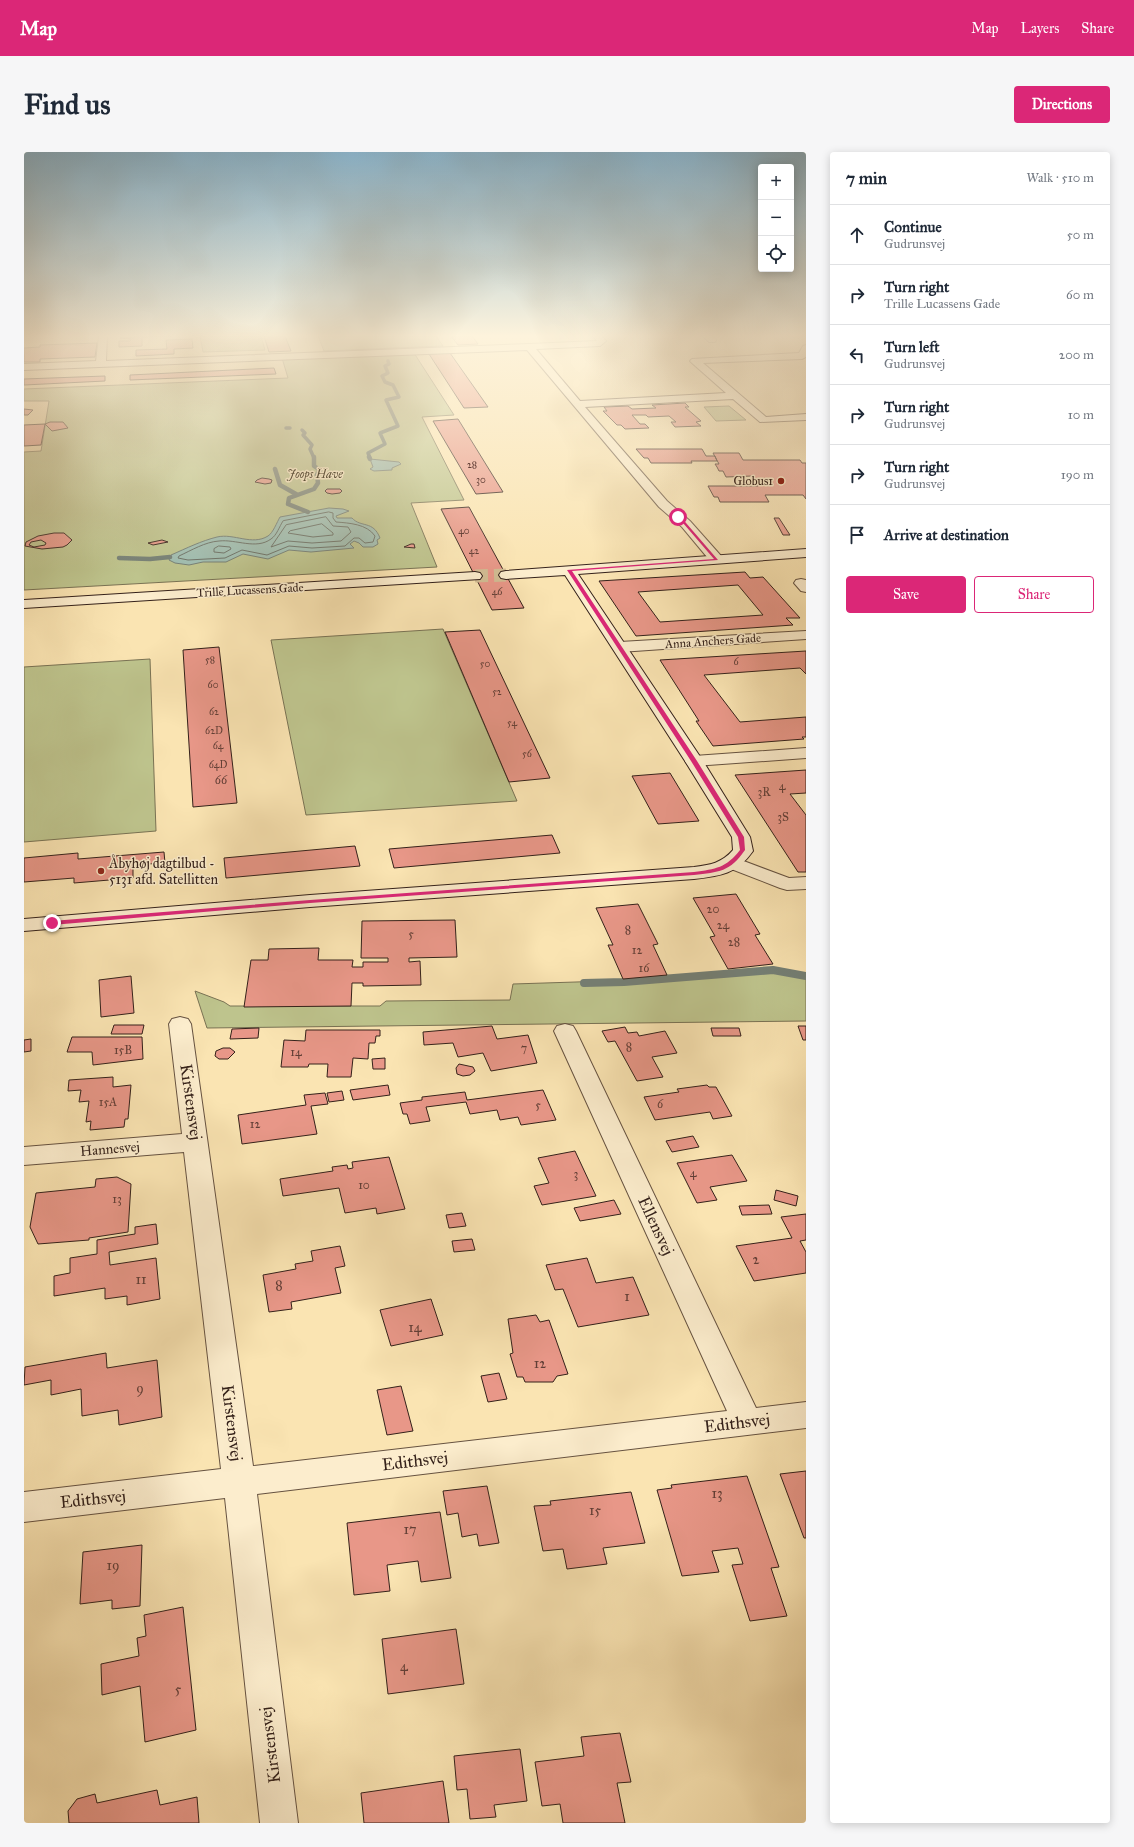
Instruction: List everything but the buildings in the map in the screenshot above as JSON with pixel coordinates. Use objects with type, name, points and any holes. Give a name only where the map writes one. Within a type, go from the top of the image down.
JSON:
[{"type":"street","points":[[586,414],[663,504],[686,524],[717,560]]},
{"type":"street","points":[[757,414],[764,420],[806,418]]},
{"type":"street","points":[[506,575],[806,553]]},
{"type":"street","points":[[24,926],[310,901],[694,874],[717,870],[733,863],[743,850],[741,837],[694,761],[569,570]]},
{"type":"street","name":"Trille Lucassens Gade","points":[[24,604],[475,576]]},
{"type":"street","name":"Anna Anchers Gade","points":[[620,647],[806,635]]},
{"type":"street","points":[[694,761],[806,753]]},
{"type":"street","points":[[733,863],[788,884],[806,883]]},
{"type":"street","name":"Kirstensvej","points":[[180,1024],[240,1482],[279,1823]]},
{"type":"street","name":"Ellensvej","points":[[565,1031],[747,1421]]},
{"type":"street","name":"Hannesvej","points":[[24,1156],[196,1142]]},
{"type":"street","name":"Edithsvej","points":[[24,1507],[806,1415]]},
{"type":"green space","name":"Joops Have","points":[[47,414],[453,414],[454,415],[422,417],[464,500],[411,503],[437,567],[24,590],[24,452],[41,451]]},
{"type":"green space","points":[[710,414],[739,414],[746,420],[716,421]]},
{"type":"green space","points":[[443,629],[517,801],[306,815],[271,640]]},
{"type":"green space","points":[[150,659],[156,831],[24,842],[24,667]]},
{"type":"green space","points":[[773,968],[806,975],[806,1021],[207,1028],[195,991],[224,1002],[230,1006],[380,1006],[386,1001],[510,1000],[513,984],[607,981]]},
{"type":"water","points":[[370,459],[399,462],[401,464],[392,468],[392,470],[374,471],[370,469],[373,467]]},
{"type":"water","points":[[329,508],[349,511],[336,516],[337,518],[352,518],[359,523],[370,526],[377,532],[380,538],[377,540],[378,544],[373,547],[363,547],[354,541],[350,544],[354,548],[311,552],[289,550],[268,559],[243,554],[226,562],[203,562],[189,565],[175,563],[169,560],[171,555],[217,537],[223,536],[249,540],[262,539],[272,532],[280,517]]},
{"type":"waterway","points":[[370,458],[368,453],[385,444],[380,433],[398,426],[392,414]]},
{"type":"waterway","points":[[302,430],[305,433],[303,435],[312,445],[310,449],[314,458]]},
{"type":"waterway","points":[[308,512],[288,504],[289,498],[314,489],[318,483],[317,475],[320,470],[314,466],[314,458]]},
{"type":"waterway","points":[[275,469],[280,485],[296,494]]},
{"type":"waterway","points":[[119,558],[150,559],[170,557]]},
{"type":"waterway","points":[[584,983],[624,982],[773,970],[806,976]]},
{"type":"tunnel","points":[[475,576],[506,575]]},
{"type":"place","name":"Globus1","points":[[781,481]]},
{"type":"place","name":"Åbyhøj dagtilbud - 5131 afd. Satellitten","points":[[101,871]]},
{"type":"route","points":[[52,923],[310,901],[694,874],[717,870],[733,863],[743,850],[741,837],[694,761],[569,570],[717,560],[686,524],[678,517]]}]
